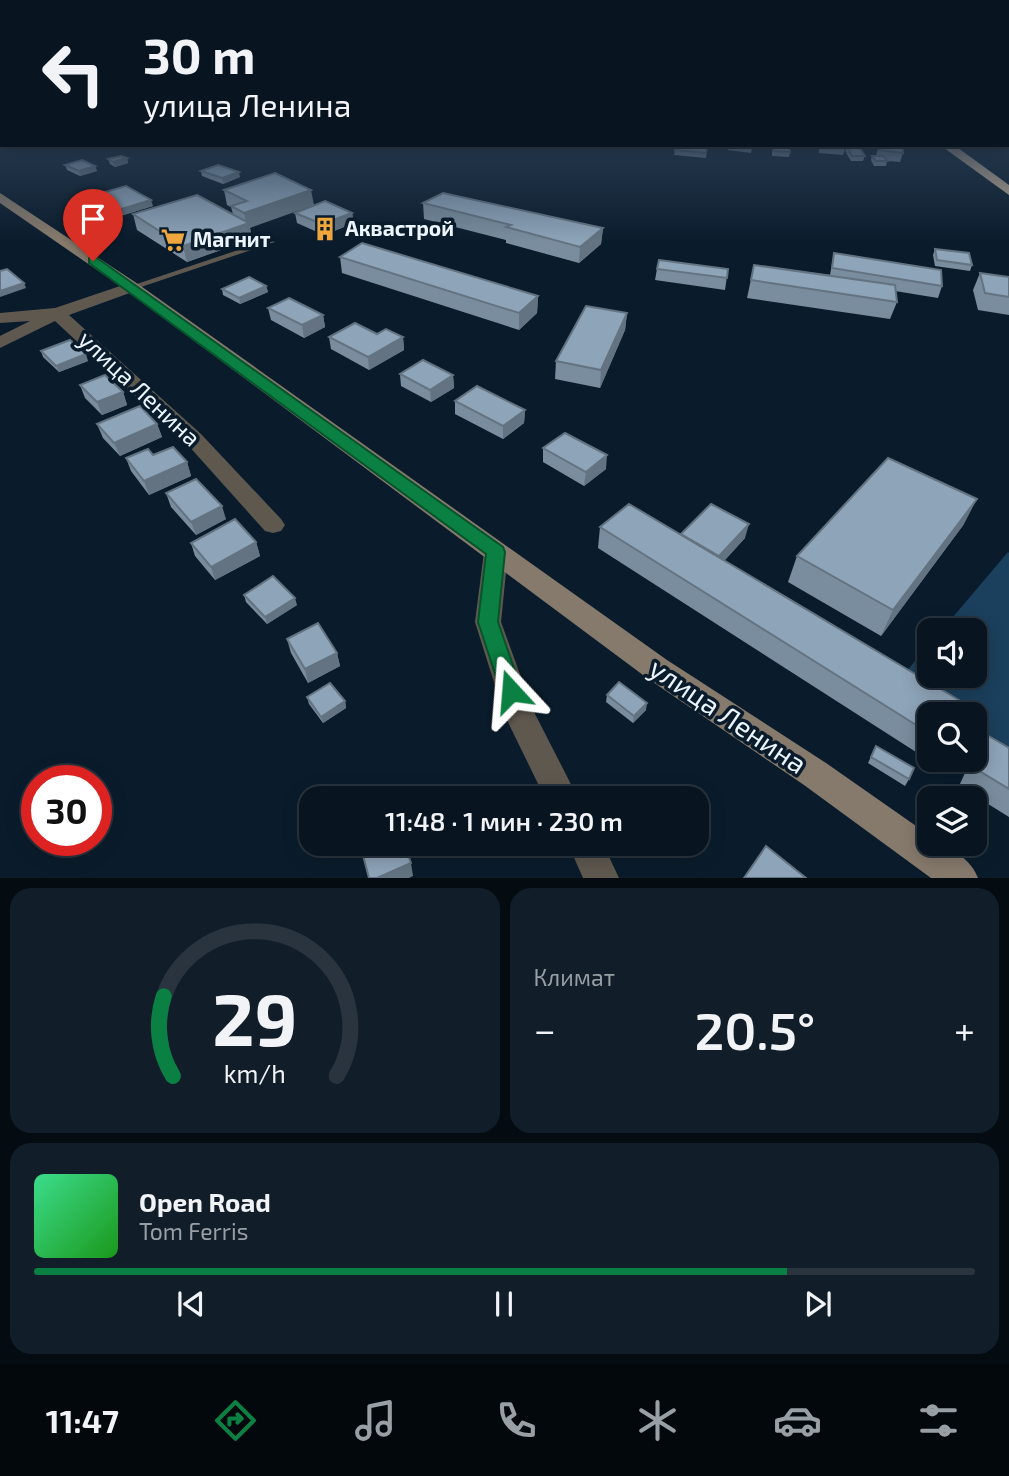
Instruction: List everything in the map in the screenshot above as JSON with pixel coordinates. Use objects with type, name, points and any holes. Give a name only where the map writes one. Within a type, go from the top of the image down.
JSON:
[{"type":"highway","points":[[967,160],[1009,191]]},
{"type":"highway","points":[[989,160],[1009,174]]},
{"type":"main road","name":"улица Ленина","points":[[0,197],[132,287],[657,669],[816,774],[961,877]]},
{"type":"street","name":"улица Ленина","points":[[132,287],[57,313],[194,439],[273,525]]},
{"type":"street","points":[[0,318],[57,313]]},
{"type":"street","points":[[0,343],[57,313]]},
{"type":"street","points":[[496,552],[488,622],[519,714],[556,786]]},
{"type":"street","points":[[592,856],[603,877]]},
{"type":"lane","points":[[132,287],[271,242]]},
{"type":"shaded area","points":[[1008,552],[1009,751],[987,735],[987,702],[944,702],[926,688],[987,688],[987,618],[952,618]]},
{"type":"shaded area","points":[[917,659],[917,681],[906,672]]},
{"type":"building","points":[[82,160],[95,166],[79,171],[65,165]]},
{"type":"building","points":[[218,165],[239,172],[222,178],[201,171]]},
{"type":"building","points":[[275,173],[311,190],[244,213],[231,206],[247,201],[224,190]]},
{"type":"building","points":[[126,186],[151,200],[115,211],[91,196]]},
{"type":"building","points":[[443,193],[603,228],[580,247],[506,227],[511,225],[423,203]]},
{"type":"building","points":[[197,195],[249,223],[183,246],[133,214]]},
{"type":"building","points":[[325,201],[352,213],[322,224],[295,213]]},
{"type":"building","points":[[362,243],[538,296],[519,313],[340,257]]},
{"type":"building","points":[[935,249],[969,253],[972,265],[937,260]]},
{"type":"building","points":[[834,253],[941,270],[942,286],[832,268]]},
{"type":"building","points":[[659,260],[728,269],[727,278],[657,269]]},
{"type":"building","points":[[754,265],[895,285],[897,302],[751,280]]},
{"type":"building","points":[[7,269],[24,283],[0,291],[0,271]]},
{"type":"building","points":[[980,273],[1009,277],[1009,297],[985,293]]},
{"type":"building","points":[[249,277],[266,286],[239,298],[222,289]]},
{"type":"building","points":[[289,298],[323,315],[302,325],[268,308]]},
{"type":"building","points":[[586,306],[627,313],[601,370],[556,361]]},
{"type":"building","points":[[355,323],[377,334],[386,329],[403,337],[368,357],[329,337]]},
{"type":"building","points":[[70,340],[86,354],[56,366],[41,351]]},
{"type":"building","points":[[423,360],[453,375],[430,390],[400,374]]},
{"type":"building","points":[[105,375],[123,392],[97,402],[80,385]]},
{"type":"building","points":[[477,386],[525,410],[503,426],[455,401]]},
{"type":"building","points":[[140,406],[157,424],[114,443],[97,424]]},
{"type":"building","points":[[565,433],[607,455],[586,472],[543,448]]},
{"type":"building","points":[[173,447],[187,462],[144,481],[126,458],[148,449],[153,455]]},
{"type":"building","points":[[888,458],[977,499],[893,610],[797,556]]},
{"type":"building","points":[[196,479],[222,506],[191,522],[166,493]]},
{"type":"building","points":[[629,504],[917,675],[917,688],[939,688],[962,702],[917,702],[917,725],[600,527]]},
{"type":"building","points":[[711,504],[749,524],[719,556],[681,534]]},
{"type":"building","points":[[235,519],[256,542],[211,567],[191,543]]},
{"type":"building","points":[[273,576],[295,598],[265,617],[244,595]]},
{"type":"building","points":[[318,623],[337,653],[305,669],[287,639]]},
{"type":"building","points":[[619,682],[647,703],[634,716],[607,695]]},
{"type":"building","points":[[330,683],[345,701],[321,717],[307,697]]},
{"type":"building","points":[[987,735],[1009,748],[1009,789],[981,772],[987,772]]},
{"type":"building","points":[[876,746],[914,768],[909,779],[871,757]]},
{"type":"building","points":[[766,846],[806,878],[744,878]]},
{"type":"building","points":[[363,856],[408,856],[411,863],[377,878],[369,878]]},
{"type":"place","name":"Аквастрой","points":[[325,229]]},
{"type":"place","name":"Магнит","points":[[173,240]]},
{"type":"route","points":[[93,261],[496,552],[488,622],[511,691]]}]
